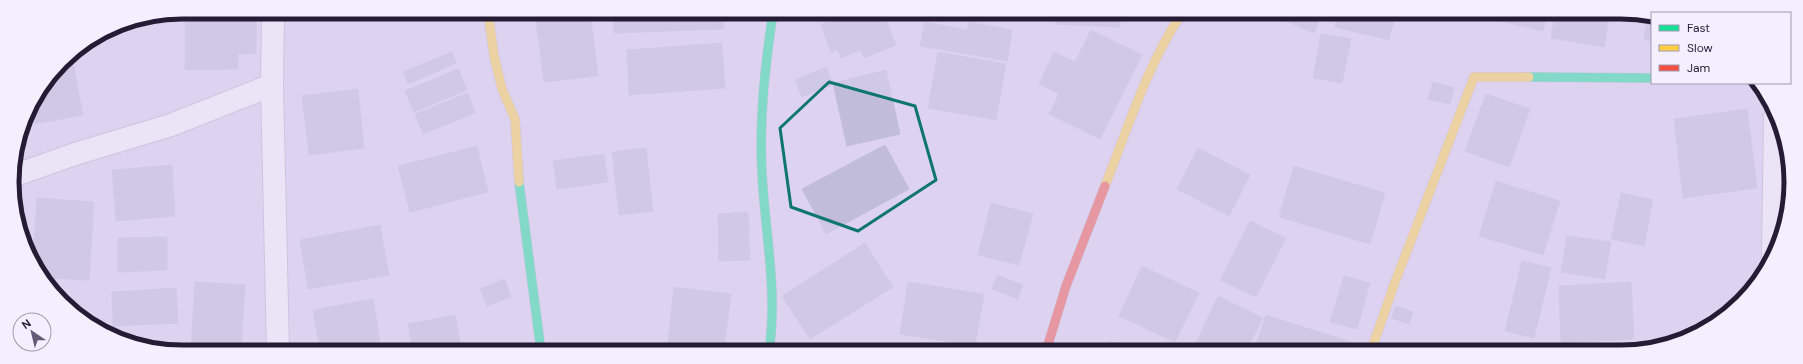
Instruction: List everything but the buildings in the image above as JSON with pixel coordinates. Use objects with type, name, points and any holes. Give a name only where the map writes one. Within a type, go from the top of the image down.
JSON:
[{"type":"street","points":[[273,19],[272,85],[278,345]]},
{"type":"street","points":[[489,19],[494,56],[502,89],[515,118],[519,181],[540,345]]},
{"type":"street","points":[[770,345],[772,334],[771,260],[763,193],[761,108],[772,19]]},
{"type":"street","points":[[1048,345],[1066,286],[1147,80],[1167,35],[1178,19]]},
{"type":"street","points":[[1373,345],[1395,282],[1474,77],[1651,78]]},
{"type":"street","points":[[19,174],[75,154],[171,125],[272,85]]},
{"type":"street","points":[[1773,240],[1775,129]]},
{"type":"highlighted area","points":[[829,82],[915,106],[936,180],[858,231],[791,207],[780,128]]},
{"type":"traffic: fast","points":[[770,345],[772,284],[762,173],[761,133],[765,73],[772,19]]},
{"type":"traffic: fast","points":[[1529,77],[1651,78]]},
{"type":"traffic: fast","points":[[519,182],[540,345]]},
{"type":"traffic: slow","points":[[489,19],[494,56],[502,89],[515,119],[519,182]]},
{"type":"traffic: slow","points":[[1105,186],[1148,75],[1158,54],[1178,19]]},
{"type":"traffic: slow","points":[[1373,345],[1395,282],[1474,77],[1529,77]]},
{"type":"traffic: jam","points":[[1048,345],[1066,286],[1105,186]]}]
